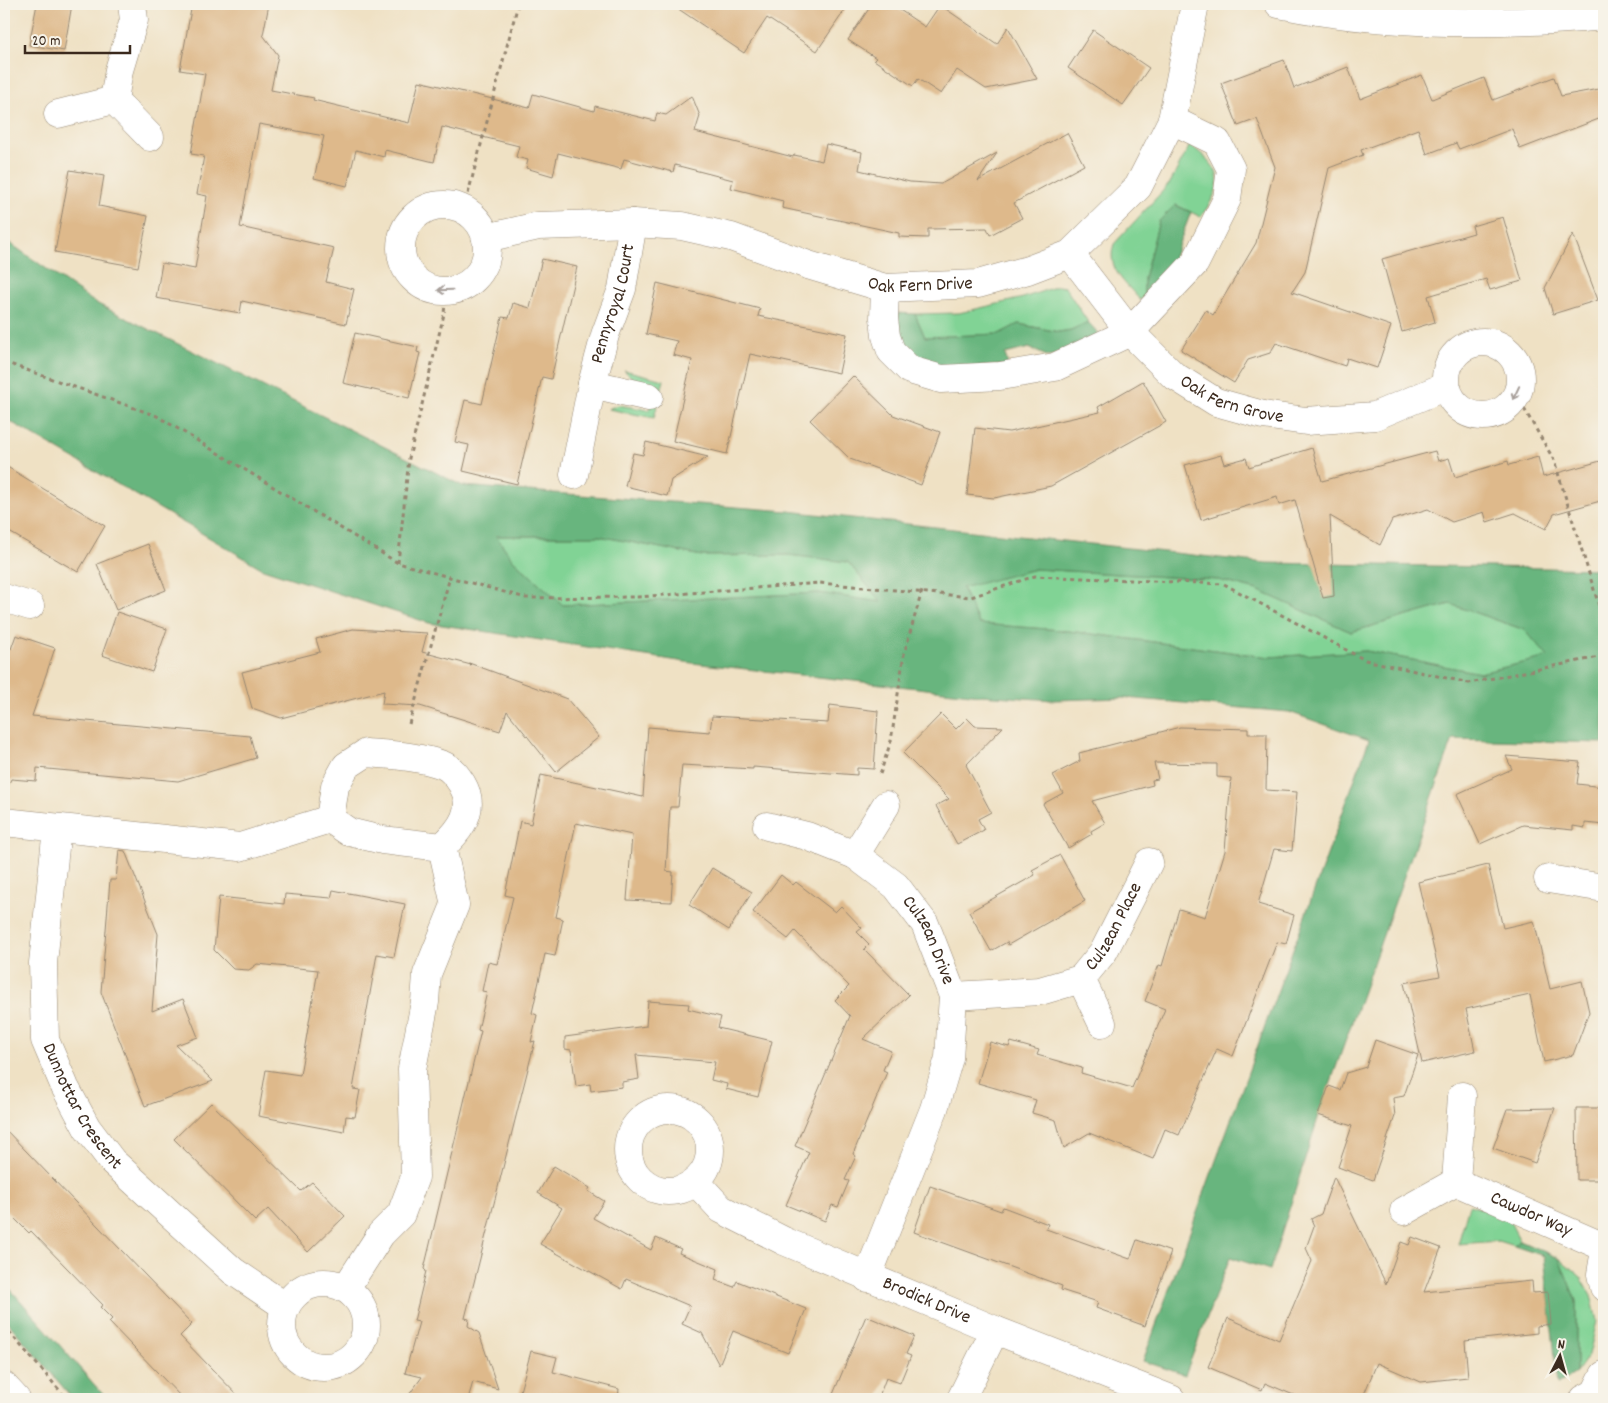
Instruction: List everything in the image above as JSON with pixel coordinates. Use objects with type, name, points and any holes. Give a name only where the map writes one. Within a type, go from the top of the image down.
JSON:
[{"type":"street","points":[[114,100],[119,70],[134,20],[132,4]]},
{"type":"street","name":"Oak Fern Drive","points":[[486,238],[538,226],[633,223],[682,226],[730,237],[808,265],[886,288],[978,284],[1028,270],[1070,254],[1138,187],[1172,120],[1195,4]]},
{"type":"street","points":[[1279,4],[1328,14],[1459,14],[1549,21],[1604,16]]},
{"type":"street","points":[[58,114],[114,100]]},
{"type":"street","points":[[114,100],[150,137]]},
{"type":"street","points":[[886,288],[884,318],[886,336],[891,351],[910,370],[941,379],[1000,376],[1055,367],[1130,332],[1195,263],[1227,199],[1231,170],[1217,142],[1172,120]]},
{"type":"street","points":[[436,205],[450,205],[464,209],[482,226],[486,238],[487,253],[483,267],[474,279],[461,288],[446,291],[432,290],[419,283],[408,273],[402,260],[400,246],[404,231],[411,219],[422,210],[436,205]]},
{"type":"street","name":"Pennyroyal Court","points":[[574,475],[592,384],[605,335],[622,289],[633,223]]},
{"type":"street","name":"Oak Fern Grove","points":[[1070,254],[1130,332],[1173,375],[1216,402],[1263,415],[1306,421],[1375,416],[1446,386]]},
{"type":"street","points":[[1488,341],[1499,345],[1516,361],[1520,378],[1516,395],[1509,406],[1497,413],[1484,416],[1471,415],[1460,408],[1451,398],[1446,386],[1449,362],[1455,353],[1465,346],[1488,341]]},
{"type":"street","name":"Pennyroyal Court","points":[[592,384],[648,397]]},
{"type":"street","points":[[4,598],[30,606]]},
{"type":"street","points":[[366,753],[401,756],[443,765],[456,774],[464,786],[469,800],[468,813],[459,832],[442,847],[382,840],[349,832],[330,819],[335,786],[346,766],[366,753]]},
{"type":"street","points":[[855,855],[886,805]]},
{"type":"street","points":[[4,822],[240,847],[330,819]]},
{"type":"street","name":"Culzean Drive","points":[[767,826],[807,836],[855,855],[896,886],[925,924],[953,996],[949,1058],[934,1109],[867,1278]]},
{"type":"street","name":"Dunnottar Crescent","points":[[57,828],[43,963],[45,1040],[65,1087],[87,1128],[112,1161],[233,1271],[286,1307]]},
{"type":"street","points":[[346,1288],[381,1234],[401,1214],[414,1177],[414,1060],[425,1002],[427,974],[455,905],[442,847]]},
{"type":"street","name":"Culzean Place","points":[[953,996],[1040,991],[1081,979],[1104,951],[1149,862]]},
{"type":"street","points":[[1548,879],[1604,888]]},
{"type":"street","points":[[1081,979],[1102,1023]]},
{"type":"street","points":[[1404,1211],[1456,1182],[1462,1096]]},
{"type":"street","name":"Brodick Drive","points":[[696,1182],[721,1210],[784,1241],[867,1278],[1171,1399]]},
{"type":"street","name":"Cawdor Way","points":[[1456,1182],[1604,1247]]},
{"type":"street","points":[[1604,1256],[1601,1274],[1604,1287]]},
{"type":"street","points":[[319,1283],[333,1284],[346,1288],[357,1298],[364,1312],[366,1326],[363,1341],[355,1354],[343,1363],[328,1367],[314,1366],[300,1360],[289,1349],[283,1336],[282,1321],[286,1307],[294,1295],[305,1287],[319,1283]]},
{"type":"street","points":[[961,1399],[995,1330]]},
{"type":"street","points":[[4,1386],[16,1399]]},
{"type":"path","points":[[464,209],[518,4]]},
{"type":"path","points":[[398,563],[410,458],[444,314],[446,291]]},
{"type":"path","points":[[4,362],[157,416],[398,563],[526,598],[638,597],[820,583],[971,596],[1035,576],[1224,584],[1365,660],[1469,683],[1604,656]]},
{"type":"path","points":[[1516,395],[1554,460],[1604,622]]},
{"type":"path","points":[[401,756],[450,577]]},
{"type":"path","points":[[886,805],[877,784],[891,741],[904,654],[922,591]]},
{"type":"path","points":[[4,1326],[67,1399]]},
{"type":"green space","points":[[1190,145],[1210,162],[1218,178],[1217,186],[1209,205],[1201,217],[1176,205],[1159,221],[1144,278],[1144,297],[1140,300],[1118,275],[1113,261],[1114,244],[1170,183]]},
{"type":"green space","points":[[1175,205],[1191,212],[1174,257],[1180,264],[1144,297],[1144,278],[1159,221]]},
{"type":"green space","points":[[4,239],[94,302],[463,486],[788,511],[1266,563],[1604,569],[1604,743],[1453,739],[1319,1115],[1270,1270],[1230,1257],[1185,1375],[1143,1361],[1369,740],[1289,712],[1125,698],[1053,700],[980,695],[692,663],[429,623],[263,569],[4,418]],"holes":[[[496,536],[599,536],[702,556],[788,555],[848,562],[881,602],[819,593],[563,605],[513,560]],[[1035,569],[1218,580],[1257,590],[1351,632],[1450,604],[1525,630],[1548,657],[1480,673],[1366,651],[1269,657],[1061,630],[979,624],[962,588]]]},
{"type":"green space","points":[[1058,286],[1065,287],[1088,322],[1071,330],[1059,332],[1019,324],[999,334],[925,337],[915,314],[959,313],[1023,298]]},
{"type":"green space","points":[[897,313],[915,314],[925,337],[999,334],[1018,324],[1059,332],[1071,330],[1088,322],[1099,334],[1049,357],[1029,348],[1005,354],[1008,365],[929,369],[905,353],[896,336]]},
{"type":"green space","points":[[624,370],[664,380],[654,418],[608,409],[618,405],[649,410],[656,386],[633,379]]},
{"type":"green space","points":[[496,536],[599,536],[702,556],[788,555],[848,562],[882,603],[819,593],[563,605],[513,560]]},
{"type":"green space","points":[[1035,569],[1218,580],[1257,590],[1351,632],[1450,604],[1525,630],[1549,657],[1480,673],[1366,651],[1269,657],[1061,630],[979,624],[962,587]]},
{"type":"green space","points":[[1469,1205],[1507,1216],[1520,1241],[1514,1246],[1498,1241],[1458,1244]]},
{"type":"green space","points":[[1520,1241],[1559,1258],[1576,1301],[1576,1373],[1558,1384],[1544,1256],[1514,1246]]},
{"type":"green space","points":[[1559,1258],[1581,1277],[1591,1295],[1597,1321],[1589,1355],[1576,1373],[1576,1301]]},
{"type":"green space","points":[[4,1282],[107,1399],[73,1399],[4,1318]]},
{"type":"building","points":[[37,4],[72,4],[64,51],[29,45]]},
{"type":"building","points":[[192,4],[269,4],[263,35],[278,55],[271,90],[314,98],[313,100],[409,123],[419,81],[529,108],[533,94],[594,111],[595,106],[655,121],[657,113],[666,115],[692,96],[700,116],[695,132],[793,157],[794,155],[822,161],[826,144],[862,152],[859,170],[910,182],[941,184],[997,153],[978,181],[1067,133],[1084,165],[1014,203],[1022,218],[990,235],[987,228],[928,229],[928,238],[899,237],[899,233],[782,208],[783,201],[731,188],[733,180],[675,165],[673,172],[624,159],[621,169],[558,153],[553,176],[526,168],[528,160],[516,157],[519,146],[442,127],[434,162],[385,150],[384,157],[356,150],[347,186],[314,178],[324,136],[259,124],[240,227],[334,248],[326,282],[354,289],[346,324],[242,301],[240,313],[156,298],[162,263],[195,269],[207,196],[197,194],[204,156],[191,154],[205,74],[180,70]]},
{"type":"building","points":[[671,4],[849,4],[817,51],[767,18],[744,53]]},
{"type":"building","points":[[872,4],[891,4],[925,27],[940,5],[997,44],[1008,27],[1037,79],[986,89],[957,70],[941,94],[918,79],[913,86],[848,40]]},
{"type":"building","points":[[1093,30],[1149,68],[1123,105],[1068,68]]},
{"type":"building","points":[[1284,60],[1294,88],[1348,67],[1360,99],[1422,75],[1432,99],[1484,78],[1493,100],[1554,77],[1561,96],[1604,88],[1604,117],[1520,149],[1512,129],[1459,149],[1456,143],[1427,154],[1418,129],[1361,150],[1363,155],[1329,168],[1305,272],[1292,292],[1391,326],[1377,368],[1347,358],[1345,366],[1276,343],[1270,353],[1248,360],[1234,383],[1181,350],[1206,310],[1213,315],[1256,243],[1275,167],[1257,119],[1238,126],[1221,83]]},
{"type":"building","points":[[70,170],[104,176],[99,206],[148,216],[138,267],[55,252]]},
{"type":"building","points":[[1503,217],[1522,281],[1490,290],[1486,279],[1428,296],[1435,322],[1402,332],[1382,259],[1474,233],[1472,226]]},
{"type":"building","points":[[1573,234],[1598,300],[1553,314],[1545,288]]},
{"type":"building","points":[[542,259],[577,267],[551,379],[542,377],[517,484],[463,471],[469,445],[455,442],[465,400],[482,404],[502,317],[509,318],[513,303],[530,308]]},
{"type":"building","points":[[657,283],[760,309],[758,316],[847,334],[839,373],[750,354],[727,454],[673,441],[692,360],[673,355],[677,341],[646,334]]},
{"type":"building","points":[[355,333],[418,347],[417,352],[420,353],[409,398],[343,383]]},
{"type":"building","points":[[853,376],[893,415],[940,432],[921,485],[850,459],[810,420]]},
{"type":"building","points":[[1143,381],[1166,422],[1051,486],[994,498],[967,495],[975,428],[1009,432],[1100,412],[1098,407]]},
{"type":"building","points":[[646,442],[708,457],[671,480],[667,496],[625,486],[633,453],[643,455]]},
{"type":"building","points":[[1312,448],[1322,481],[1435,451],[1438,461],[1449,458],[1455,477],[1508,461],[1509,465],[1538,457],[1543,477],[1604,460],[1604,500],[1554,514],[1546,529],[1515,513],[1487,522],[1484,512],[1452,522],[1428,509],[1392,520],[1380,545],[1330,516],[1334,596],[1323,598],[1295,500],[1279,505],[1277,497],[1201,520],[1185,465],[1221,455],[1224,464],[1246,458],[1249,467]]},
{"type":"building","points":[[4,465],[105,526],[78,572],[4,529]]},
{"type":"building","points":[[148,544],[166,590],[116,610],[97,564]]},
{"type":"building","points":[[117,612],[167,629],[152,672],[102,655]]},
{"type":"building","points":[[353,629],[427,633],[422,652],[471,665],[469,663],[567,699],[599,737],[556,772],[507,711],[500,731],[420,706],[382,704],[384,691],[281,718],[252,708],[242,672],[320,652],[316,639]]},
{"type":"building","points":[[16,635],[55,648],[32,716],[250,736],[256,758],[178,781],[37,768],[36,781],[11,779],[8,786],[4,785],[4,647],[11,649]]},
{"type":"building","points":[[830,705],[878,711],[874,769],[857,768],[857,775],[753,767],[753,769],[682,765],[678,807],[670,807],[666,871],[673,872],[671,902],[627,900],[632,835],[576,823],[556,917],[563,919],[555,956],[545,954],[532,1013],[537,1015],[531,1042],[535,1041],[465,1318],[469,1319],[468,1326],[479,1333],[498,1389],[473,1382],[468,1399],[406,1399],[422,1377],[405,1373],[419,1322],[414,1321],[426,1271],[424,1269],[481,1031],[478,1030],[487,992],[482,991],[488,962],[497,964],[513,897],[505,895],[520,821],[531,824],[541,775],[643,797],[648,727],[710,732],[712,716],[828,723]]},
{"type":"building","points":[[941,714],[956,729],[967,718],[975,726],[1003,727],[966,765],[991,812],[978,819],[984,830],[957,844],[936,806],[949,799],[903,753]]},
{"type":"building","points":[[1180,727],[1248,729],[1248,734],[1267,734],[1266,790],[1297,792],[1292,851],[1274,849],[1258,904],[1294,915],[1286,944],[1277,942],[1233,1056],[1217,1049],[1179,1135],[1165,1129],[1153,1159],[1089,1133],[1064,1148],[1056,1120],[1032,1113],[1036,1100],[978,1083],[990,1042],[1009,1047],[1011,1042],[1039,1050],[1037,1055],[1082,1068],[1081,1073],[1132,1088],[1165,1009],[1145,1001],[1159,965],[1162,966],[1179,909],[1205,917],[1225,851],[1231,778],[1217,777],[1217,764],[1154,763],[1158,779],[1152,780],[1153,785],[1092,801],[1105,823],[1091,831],[1092,834],[1068,848],[1043,804],[1063,793],[1053,775],[1080,761],[1079,753]]},
{"type":"building","points":[[1506,756],[1580,762],[1577,784],[1604,787],[1604,825],[1585,823],[1585,828],[1573,826],[1573,830],[1523,825],[1480,844],[1457,794],[1512,769]]},
{"type":"building","points":[[119,850],[125,851],[158,934],[152,1011],[183,999],[198,1037],[176,1045],[213,1081],[145,1106],[101,992],[110,880],[116,880]]},
{"type":"building","points":[[1060,855],[1085,901],[1008,945],[1007,942],[991,951],[969,912],[1035,875],[1032,870]]},
{"type":"building","points":[[1488,865],[1503,928],[1534,921],[1550,989],[1582,981],[1589,1012],[1573,1055],[1544,1062],[1530,995],[1466,1009],[1475,1051],[1422,1063],[1404,983],[1440,976],[1418,882]]},
{"type":"building","points":[[712,868],[752,892],[729,930],[689,905]]},
{"type":"building","points":[[781,875],[793,885],[796,882],[835,912],[841,906],[862,928],[857,932],[869,944],[864,949],[909,995],[863,1039],[891,1051],[883,1070],[887,1072],[853,1154],[856,1156],[845,1180],[849,1181],[838,1207],[832,1205],[825,1221],[786,1205],[809,1152],[795,1146],[850,1016],[835,1000],[849,986],[795,931],[788,939],[753,912]]},
{"type":"building","points":[[333,890],[405,904],[394,957],[377,954],[353,1089],[360,1090],[355,1117],[346,1116],[344,1132],[258,1116],[266,1070],[300,1075],[318,970],[257,964],[249,970],[233,969],[214,950],[219,897],[284,904],[285,894],[331,898]]},
{"type":"building","points":[[648,1001],[689,1004],[688,1009],[721,1017],[718,1028],[772,1041],[758,1097],[726,1089],[727,1084],[711,1080],[715,1062],[636,1055],[639,1079],[622,1082],[622,1087],[591,1091],[590,1084],[576,1086],[571,1050],[565,1049],[565,1037],[646,1026]]},
{"type":"building","points":[[1375,1040],[1418,1055],[1404,1096],[1393,1098],[1395,1116],[1373,1180],[1338,1167],[1352,1126],[1318,1115],[1329,1086],[1340,1090],[1346,1073],[1366,1067]]},
{"type":"building","points":[[211,1103],[301,1191],[312,1182],[345,1216],[308,1252],[268,1209],[255,1221],[174,1139]]},
{"type":"building","points":[[1555,1108],[1535,1163],[1493,1148],[1507,1109]]},
{"type":"building","points":[[1576,1108],[1604,1108],[1604,1180],[1577,1180]]},
{"type":"building","points":[[4,1128],[192,1324],[180,1336],[241,1399],[183,1399],[109,1322],[112,1319],[100,1307],[103,1305],[31,1231],[29,1233],[4,1208]]},
{"type":"building","points":[[554,1166],[590,1188],[588,1191],[604,1201],[593,1218],[651,1250],[656,1238],[681,1249],[679,1253],[718,1269],[715,1280],[734,1287],[737,1281],[806,1309],[788,1353],[733,1331],[719,1365],[702,1333],[682,1324],[690,1306],[626,1279],[622,1289],[540,1244],[562,1208],[538,1193]]},
{"type":"building","points":[[1334,1177],[1386,1284],[1401,1242],[1409,1245],[1412,1237],[1441,1248],[1424,1292],[1532,1281],[1533,1293],[1548,1292],[1551,1324],[1537,1326],[1537,1333],[1465,1341],[1468,1377],[1421,1382],[1377,1363],[1362,1399],[1303,1399],[1265,1383],[1262,1390],[1208,1367],[1228,1318],[1279,1340],[1312,1261],[1306,1248],[1314,1226],[1311,1219],[1321,1214]]},
{"type":"building","points":[[930,1186],[1001,1211],[1003,1207],[1048,1224],[1046,1229],[1130,1259],[1137,1240],[1171,1252],[1145,1326],[1096,1308],[1098,1302],[1061,1290],[1062,1286],[914,1232]]},
{"type":"building","points":[[866,1316],[914,1336],[906,1354],[911,1356],[900,1383],[886,1378],[878,1399],[831,1399]]},
{"type":"building","points":[[531,1351],[557,1357],[553,1372],[619,1389],[618,1399],[536,1399],[519,1395]]}]
